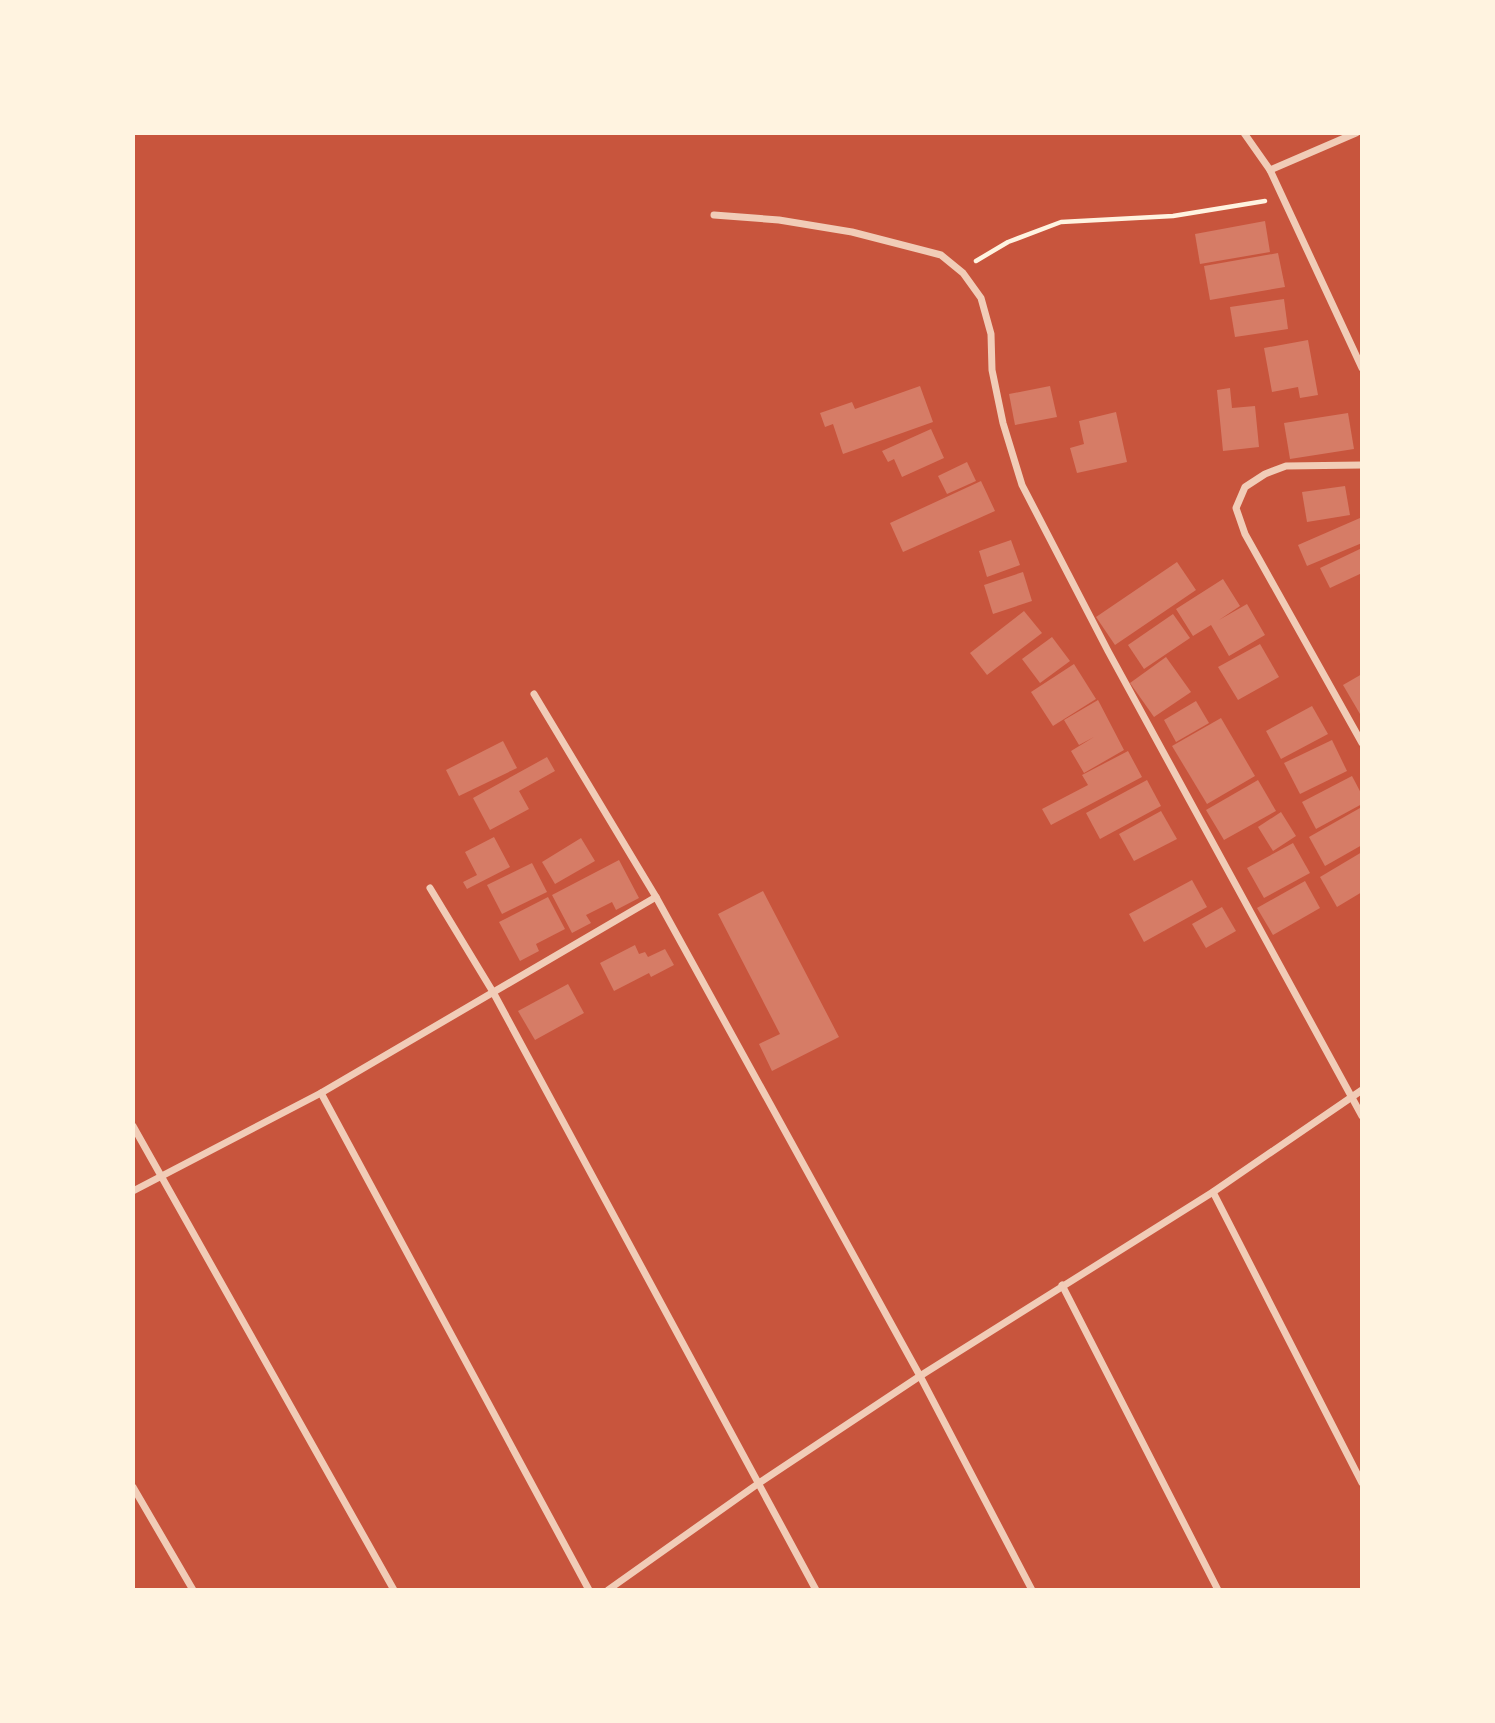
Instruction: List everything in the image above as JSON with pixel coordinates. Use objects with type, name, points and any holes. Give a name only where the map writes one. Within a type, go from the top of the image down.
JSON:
[{"type":"street","points":[[1244,133],[1270,170],[1362,368]]},
{"type":"street","points":[[1270,170],[1356,133]]},
{"type":"street","points":[[714,215],[779,220],[852,232],[941,256],[961,271],[981,298],[991,334],[992,370],[1003,423],[1022,485],[1108,651],[1362,1116]]},
{"type":"street","points":[[1362,465],[1286,466],[1265,474],[1245,487],[1236,508],[1245,534],[1362,743]]},
{"type":"street","points":[[534,694],[656,897],[920,1376],[1032,1590]]},
{"type":"street","points":[[430,888],[493,992],[816,1590]]},
{"type":"street","points":[[133,1191],[321,1093],[656,897]]},
{"type":"street","points":[[608,1590],[760,1483],[920,1376],[1213,1192],[1362,1090]]},
{"type":"street","points":[[321,1093],[589,1590]]},
{"type":"street","points":[[133,1126],[394,1590]]},
{"type":"street","points":[[1213,1192],[1362,1483]]},
{"type":"street","points":[[1062,1285],[1218,1590]]},
{"type":"street","points":[[133,1487],[193,1590]]},
{"type":"path","points":[[961,271],[1008,242],[1061,222],[1173,216],[1243,206],[1282,197]]},
{"type":"building","points":[[1265,221],[1270,252],[1200,264],[1195,234]]},
{"type":"building","points":[[1278,253],[1285,287],[1210,300],[1204,266]]},
{"type":"building","points":[[1284,299],[1288,329],[1235,337],[1230,307]]},
{"type":"building","points":[[1308,340],[1318,395],[1300,398],[1298,387],[1272,392],[1264,348]]},
{"type":"building","points":[[920,386],[933,422],[843,454],[833,424],[825,427],[820,413],[852,402],[855,409]]},
{"type":"building","points":[[1050,386],[1057,417],[1015,425],[1009,394]]},
{"type":"building","points":[[1230,388],[1232,408],[1255,406],[1259,447],[1223,451],[1217,390]]},
{"type":"building","points":[[1116,412],[1127,462],[1077,473],[1070,448],[1084,444],[1079,421]]},
{"type":"building","points":[[1348,413],[1354,449],[1290,459],[1284,423]]},
{"type":"building","points":[[931,429],[944,458],[902,477],[894,459],[888,462],[882,451]]},
{"type":"building","points":[[967,462],[976,481],[947,494],[938,476]]},
{"type":"building","points":[[981,481],[995,511],[903,552],[890,523]]},
{"type":"building","points":[[1345,486],[1350,515],[1307,522],[1302,492]]},
{"type":"building","points":[[1360,518],[1362,543],[1307,566],[1298,545]]},
{"type":"building","points":[[1011,540],[1020,565],[987,577],[979,551]]},
{"type":"building","points":[[1362,548],[1362,573],[1330,588],[1320,568]]},
{"type":"building","points":[[1177,562],[1196,590],[1115,645],[1096,617]]},
{"type":"building","points":[[1023,572],[1032,601],[993,614],[984,585]]},
{"type":"building","points":[[1223,579],[1240,606],[1219,620],[1247,604],[1265,635],[1229,656],[1211,625],[1193,636],[1176,609]]},
{"type":"building","points":[[1024,611],[1042,633],[987,675],[970,653]]},
{"type":"building","points":[[1173,614],[1190,638],[1144,669],[1128,645]]},
{"type":"building","points":[[1052,637],[1070,661],[1040,683],[1022,659]]},
{"type":"building","points":[[1260,644],[1279,677],[1238,700],[1218,667]]},
{"type":"building","points":[[1166,657],[1191,692],[1154,717],[1130,683]]},
{"type":"building","points":[[1074,664],[1096,699],[1053,726],[1031,692]]},
{"type":"building","points":[[1362,674],[1362,713],[1360,714],[1343,685]]},
{"type":"building","points":[[1098,700],[1124,750],[1084,773],[1071,751],[1094,737],[1079,745],[1064,720]]},
{"type":"building","points":[[1196,701],[1209,723],[1176,742],[1164,720]]},
{"type":"building","points":[[1312,706],[1328,734],[1281,759],[1266,731]]},
{"type":"building","points":[[1221,718],[1255,776],[1207,804],[1172,746]]},
{"type":"building","points":[[1332,740],[1347,771],[1300,794],[1284,763]]},
{"type":"building","points":[[503,741],[517,768],[459,796],[446,770]]},
{"type":"building","points":[[1128,751],[1142,777],[1051,825],[1042,809],[1088,785],[1082,775]]},
{"type":"building","points":[[547,757],[555,771],[519,791],[529,809],[490,830],[473,798]]},
{"type":"building","points":[[1352,776],[1362,795],[1362,804],[1316,829],[1302,802]]},
{"type":"building","points":[[1147,780],[1161,806],[1100,839],[1086,813]]},
{"type":"building","points":[[1258,780],[1276,811],[1224,840],[1206,810]]},
{"type":"building","points":[[1360,808],[1362,845],[1325,866],[1309,837]]},
{"type":"building","points":[[1161,811],[1177,839],[1134,861],[1119,834]]},
{"type":"building","points":[[1281,812],[1296,836],[1273,851],[1258,827]]},
{"type":"building","points":[[494,837],[510,867],[467,889],[463,882],[477,875],[465,852]]},
{"type":"building","points":[[581,838],[595,861],[555,884],[542,862]]},
{"type":"building","points":[[1293,843],[1310,873],[1264,898],[1247,868]]},
{"type":"building","points":[[1362,852],[1362,892],[1337,907],[1320,877]]},
{"type":"building","points":[[619,860],[639,898],[616,910],[612,902],[586,915],[591,923],[572,933],[552,895]]},
{"type":"building","points":[[532,863],[547,892],[502,914],[487,885]]},
{"type":"building","points":[[1192,880],[1207,907],[1144,942],[1129,914]]},
{"type":"building","points":[[1305,881],[1320,908],[1273,935],[1257,908]]},
{"type":"building","points":[[763,891],[839,1037],[772,1071],[759,1044],[780,1034],[718,914]]},
{"type":"building","points":[[548,897],[565,929],[536,944],[539,951],[520,961],[499,922]]},
{"type":"building","points":[[1222,907],[1236,931],[1206,948],[1192,924]]},
{"type":"building","points":[[635,945],[639,954],[645,952],[648,957],[665,949],[674,965],[651,977],[649,973],[614,991],[600,963]]},
{"type":"building","points":[[568,984],[584,1013],[535,1040],[518,1011]]}]
